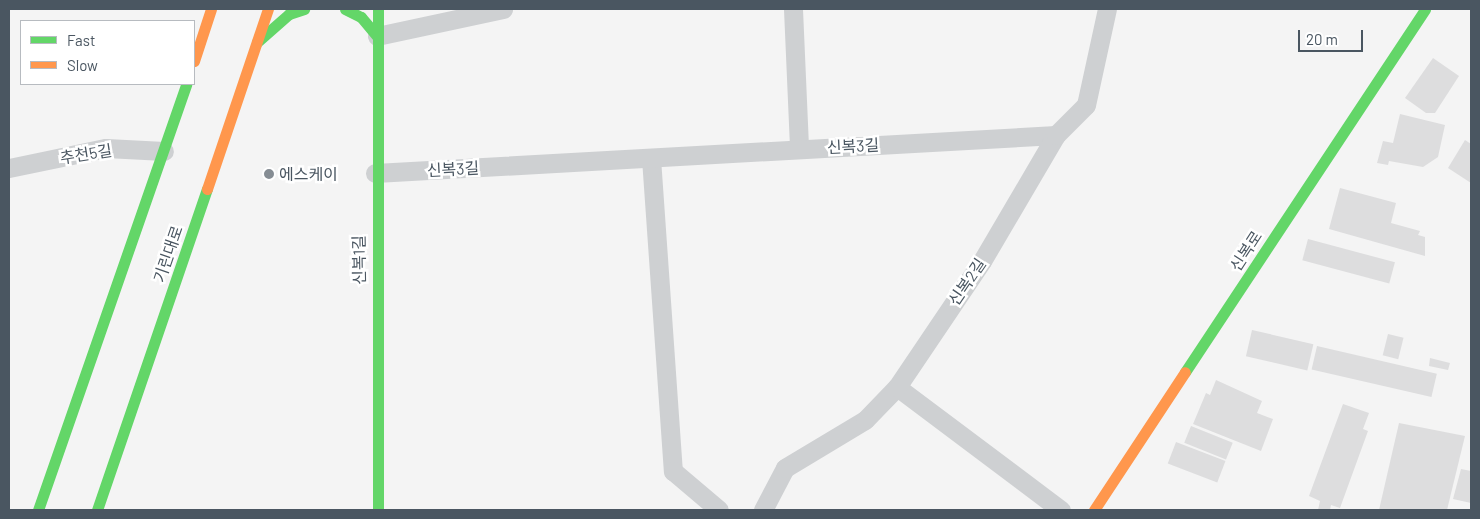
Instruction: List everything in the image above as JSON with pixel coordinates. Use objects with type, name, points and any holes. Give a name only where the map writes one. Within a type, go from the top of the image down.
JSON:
[{"type":"street","points":[[195,58],[211,9]]},
{"type":"street","name":"기린대로","points":[[97,510],[268,9]]},
{"type":"street","points":[[257,42],[290,14],[304,9]]},
{"type":"street","points":[[345,9],[361,17],[377,36],[503,9]]},
{"type":"street","name":"신복1길","points":[[378,9],[375,173],[378,510]]},
{"type":"street","points":[[793,9],[799,149]]},
{"type":"street","name":"신복2길","points":[[763,510],[785,468],[865,420],[897,387],[982,260],[1056,134],[1086,105],[1107,9]]},
{"type":"street","name":"신복로","points":[[1094,510],[1425,9]]},
{"type":"street","points":[[38,510],[186,85]]},
{"type":"street","name":"신복3길","points":[[375,173],[1056,134]]},
{"type":"street","name":"추천5길","points":[[9,168],[106,148],[164,151]]},
{"type":"street","points":[[651,158],[673,471],[719,510]]},
{"type":"street","points":[[897,387],[1060,510]]},
{"type":"building","points":[[1433,58],[1459,76],[1435,113],[1426,113],[1405,98]]},
{"type":"building","points":[[1400,114],[1445,125],[1438,157],[1423,167],[1389,161],[1388,165],[1377,163],[1383,141],[1393,143]]},
{"type":"building","points":[[1465,140],[1471,144],[1471,183],[1448,168]]},
{"type":"building","points":[[1340,188],[1396,203],[1391,223],[1420,231],[1418,235],[1425,237],[1425,256],[1329,229]]},
{"type":"building","points":[[1308,239],[1395,262],[1389,284],[1302,260]]},
{"type":"building","points":[[1252,330],[1313,344],[1307,370],[1246,356]]},
{"type":"building","points":[[1388,334],[1404,338],[1398,359],[1383,355]]},
{"type":"building","points":[[1317,346],[1437,374],[1431,397],[1312,369]]},
{"type":"building","points":[[1430,358],[1450,363],[1448,370],[1429,366]]},
{"type":"building","points":[[1216,380],[1262,401],[1257,413],[1273,419],[1261,451],[1193,424],[1206,393],[1210,395]]},
{"type":"building","points":[[1343,404],[1369,413],[1363,429],[1368,431],[1340,508],[1331,505],[1330,510],[1318,510],[1320,501],[1309,496]]},
{"type":"building","points":[[1399,423],[1465,436],[1447,510],[1379,510]]},
{"type":"building","points":[[1191,426],[1233,443],[1226,460],[1184,443]]},
{"type":"building","points":[[1176,442],[1225,461],[1217,482],[1168,463]]},
{"type":"building","points":[[1461,469],[1471,471],[1471,503],[1453,499]]},
{"type":"traffic: fast","points":[[257,42],[289,14],[304,9]]},
{"type":"traffic: fast","points":[[345,9],[361,17],[377,36]]},
{"type":"traffic: fast","points":[[378,9],[378,510]]},
{"type":"traffic: fast","points":[[1185,372],[1425,9]]},
{"type":"traffic: fast","points":[[38,510],[186,85]]},
{"type":"traffic: fast","points":[[97,510],[207,189]]},
{"type":"traffic: slow","points":[[195,58],[211,9]]},
{"type":"traffic: slow","points":[[207,189],[268,9]]},
{"type":"traffic: slow","points":[[1094,510],[1185,372]]},
{"type":"place","name":"에스케이","points":[[269,174]]}]
